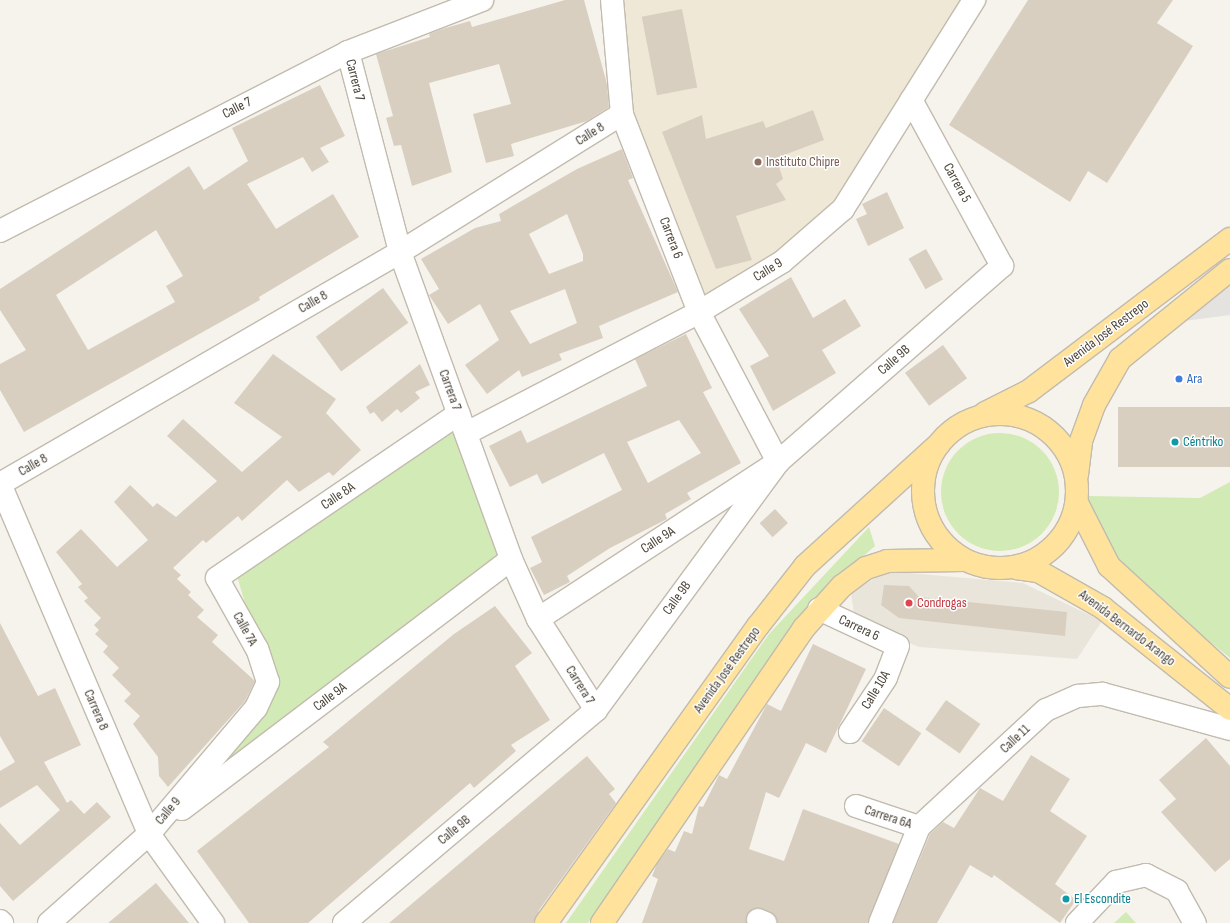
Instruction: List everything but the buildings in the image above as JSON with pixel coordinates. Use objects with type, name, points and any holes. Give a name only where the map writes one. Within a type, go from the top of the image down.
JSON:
[{"type":"main road","name":"Avenida José Restrepo","points":[[546,923],[758,626],[805,566],[955,428],[1029,391],[1230,238]]},
{"type":"main road","name":"Avenida José Restrepo","points":[[1076,478],[1081,441],[1090,415],[1100,390],[1120,359],[1230,270]]},
{"type":"main road","points":[[602,923],[820,609],[866,568],[887,561],[964,560],[989,568],[1014,567],[1037,560],[1056,546],[1070,526],[1077,503],[1076,478],[1069,457],[1056,439],[1039,425],[1018,416],[997,414],[975,418]]},
{"type":"main road","points":[[939,444],[928,463],[923,485],[925,507],[942,540],[964,560]]},
{"type":"main road","name":"Avenida Bernardo Arango","points":[[1077,503],[1108,566],[1230,677]]},
{"type":"main road","name":"Avenida Bernardo Arango","points":[[1014,567],[1038,571],[1103,608],[1230,709]]},
{"type":"street","name":"Calle 7","points":[[0,231],[348,52],[482,0]]},
{"type":"street","name":"Carrera 6","points":[[612,0],[622,114],[699,312],[778,462]]},
{"type":"street","name":"Calle 9","points":[[467,433],[699,312],[782,262],[843,209],[974,0]]},
{"type":"street","name":"Carrera 7","points":[[348,52],[400,252],[458,414],[467,433],[511,559],[538,619],[596,710]]},
{"type":"street","name":"Carrera 5","points":[[911,100],[1002,266]]},
{"type":"street","name":"Calle 8","points":[[0,484],[400,252],[622,114]]},
{"type":"street","name":"Calle 9B","points":[[344,923],[596,710],[778,462],[1002,266]]},
{"type":"street","name":"Calle 8A","points":[[217,578],[458,414]]},
{"type":"street","name":"Calle 9A","points":[[538,619],[778,462]]},
{"type":"street","name":"Carrera 8","points":[[0,484],[149,834],[213,923]]},
{"type":"street","name":"Calle 9A","points":[[149,834],[511,559]]},
{"type":"street","name":"Calle 7A","points":[[217,578],[257,650],[268,682]]},
{"type":"street","name":"Carrera 6","points":[[820,609],[898,646]]},
{"type":"street","name":"Calle 10A","points":[[850,732],[886,678],[898,646]]},
{"type":"street","name":"Calle 9","points":[[49,923],[149,834],[256,708],[268,682]]},
{"type":"street","name":"Calle 11","points":[[880,923],[919,827],[1046,710],[1078,696],[1103,694],[1230,729]]},
{"type":"street","name":"Carrera 6A","points":[[856,806],[919,827]]},
{"type":"street","points":[[1077,923],[1116,882],[1146,874],[1177,891],[1195,923]]},
{"type":"shaded area","name":"Instituto Chipre","points":[[612,0],[974,0],[843,209],[708,300],[622,114]]},
{"type":"shaded area","points":[[1230,270],[1230,315],[1161,324]]},
{"type":"shaded area","points":[[886,571],[1023,583],[1102,621],[1077,659],[919,647],[855,620],[851,593]]},
{"type":"green space","points":[[455,406],[511,559],[149,834],[272,683],[263,664],[237,576]]},
{"type":"green space","points":[[1000,433],[1022,438],[1033,443],[1049,459],[1054,470],[1059,492],[1054,514],[1049,525],[1033,541],[1022,546],[1000,551],[978,546],[967,541],[951,525],[946,514],[941,492],[946,470],[951,459],[967,443],[978,438]]},
{"type":"green space","points":[[1230,482],[1230,658],[1123,571],[1089,509],[1088,496],[1200,498]]},
{"type":"green space","points":[[869,527],[875,546],[839,577],[796,624],[588,923],[566,923],[769,634]]},
{"type":"green space","points":[[1126,912],[1136,923],[1114,923]]},
{"type":"place","name":"Instituto Chipre","points":[[758,162]]},
{"type":"place","name":"Ara","points":[[1179,379]]},
{"type":"place","name":"Céntriko","points":[[1175,442]]},
{"type":"place","name":"Condrogas","points":[[909,603]]},
{"type":"place","name":"El Escondite","points":[[1066,899]]}]
